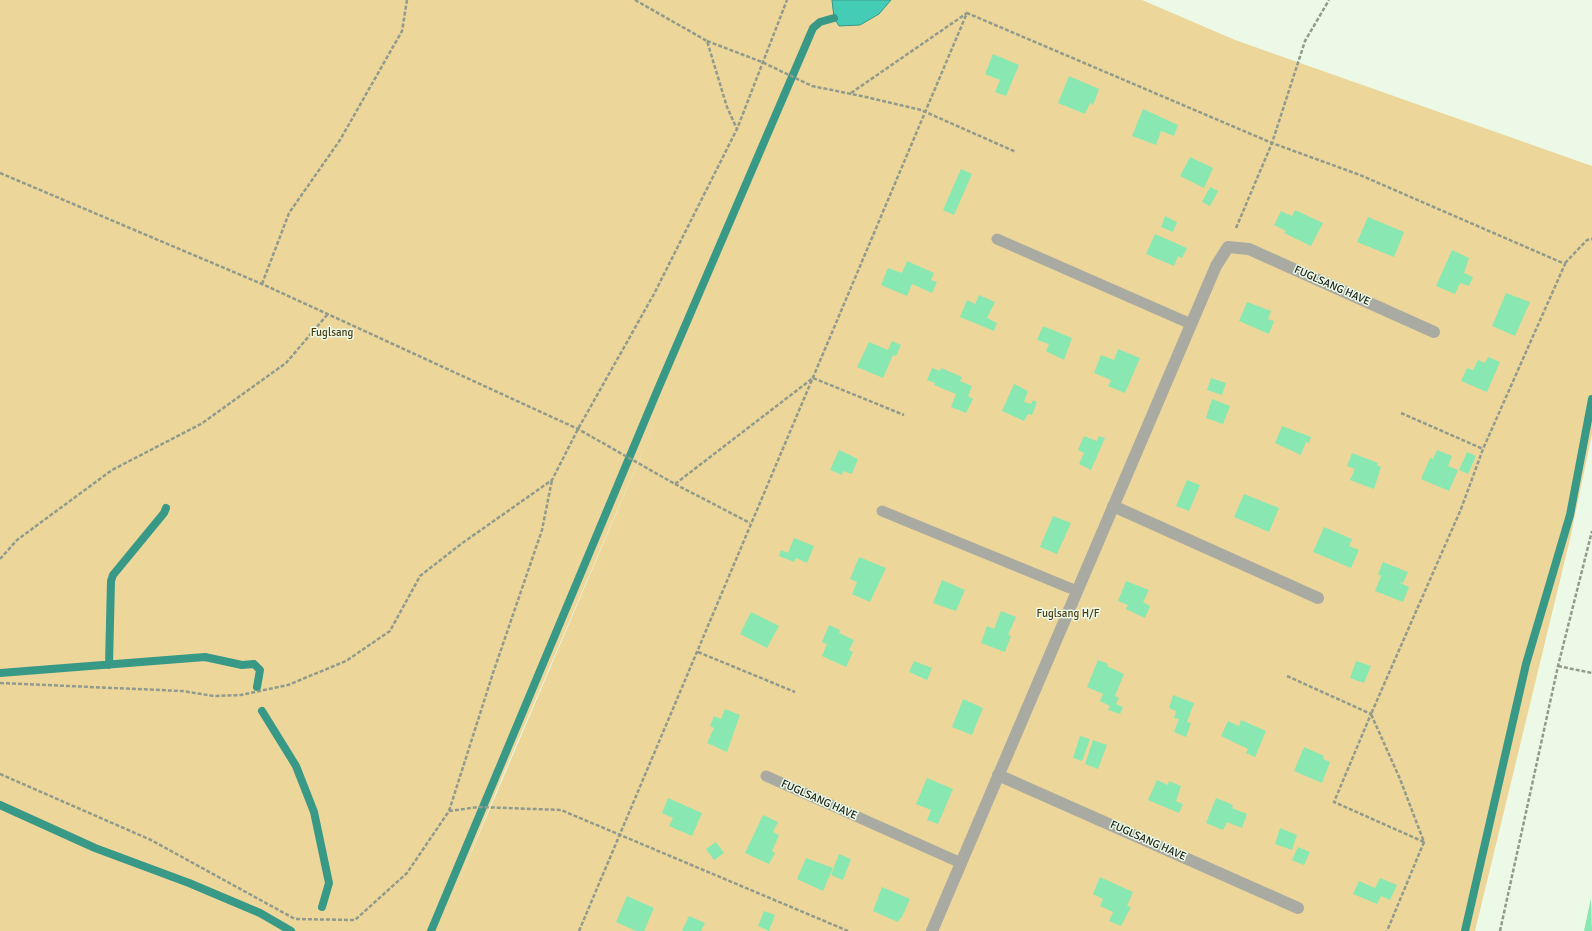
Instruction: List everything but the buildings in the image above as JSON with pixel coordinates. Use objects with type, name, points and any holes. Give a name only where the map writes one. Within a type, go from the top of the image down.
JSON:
[{"type":"street","points":[[932,931],[1216,266],[1228,247]]},
{"type":"street","name":"FUGLSANG HAVE","points":[[1228,247],[1249,249],[1434,332]]},
{"type":"street","points":[[1113,506],[1318,598]]},
{"type":"street","name":"FUGLSANG HAVE","points":[[998,775],[1298,908]]},
{"type":"lane","points":[[997,239],[1191,324]]},
{"type":"lane","points":[[882,511],[1077,591]]},
{"type":"lane","name":"FUGLSANG HAVE","points":[[766,776],[961,863]]},
{"type":"path","points":[[262,284],[289,213],[340,140],[402,31],[407,0]]},
{"type":"path","points":[[635,0],[707,41],[762,62],[812,86],[914,109],[1016,152]]},
{"type":"path","points":[[0,774],[151,840],[296,919],[355,920],[407,873],[449,811],[493,673],[542,530],[552,480],[578,429],[654,294],[737,129],[787,0]]},
{"type":"path","points":[[1228,247],[1272,143],[1305,41],[1329,0]]},
{"type":"path","points":[[850,94],[967,13]]},
{"type":"path","points":[[967,13],[1272,143],[1360,175],[1565,264]]},
{"type":"path","points":[[579,931],[698,652],[750,523],[967,13]]},
{"type":"path","points":[[707,41],[727,107],[737,129]]},
{"type":"path","points":[[0,173],[262,284],[578,429],[675,484],[750,523]]},
{"type":"path","points":[[1424,842],[1334,802],[1461,508],[1483,449],[1565,264],[1587,240],[1592,239]]},
{"type":"path","points":[[0,558],[17,540],[112,470],[201,424],[286,363],[327,315]]},
{"type":"path","points":[[813,378],[904,415]]},
{"type":"path","points":[[675,484],[813,378]]},
{"type":"path","points":[[1402,413],[1483,449]]},
{"type":"path","points":[[0,683],[182,691],[214,696],[241,695],[288,685],[346,661],[390,631],[420,576],[461,544],[552,480]]},
{"type":"path","points":[[1500,931],[1558,666],[1592,531]]},
{"type":"path","points":[[698,652],[795,692]]},
{"type":"path","points":[[1558,666],[1592,673]]},
{"type":"path","points":[[1287,676],[1371,714],[1400,779],[1424,842],[1386,931]]},
{"type":"path","points":[[449,811],[479,807],[561,810],[848,931]]},
{"type":"green space","points":[[0,0],[1142,0],[1235,40],[1592,166],[1592,434],[1570,539],[1475,931],[0,931]],"holes":[[[666,397],[456,888],[503,775]]]},
{"type":"water","points":[[832,0],[891,0],[879,14],[860,25],[839,26],[834,18]]},
{"type":"waterway","points":[[431,931],[658,389],[813,28],[820,22],[834,18]]},
{"type":"waterway","points":[[1465,931],[1526,664],[1570,515],[1592,399]]},
{"type":"waterway","points":[[109,665],[111,581],[113,575],[164,513],[166,508]]},
{"type":"waterway","points":[[0,673],[205,657],[242,665],[254,664],[260,670],[257,687]]},
{"type":"waterway","points":[[262,711],[296,766],[314,812],[329,883],[322,907]]},
{"type":"waterway","points":[[0,805],[95,848],[189,883],[260,913],[291,931]]},
{"type":"park label","name":"Fuglsang","points":[[332,333]]},
{"type":"park label","name":"Fuglsang H/F","points":[[1068,614]]}]
